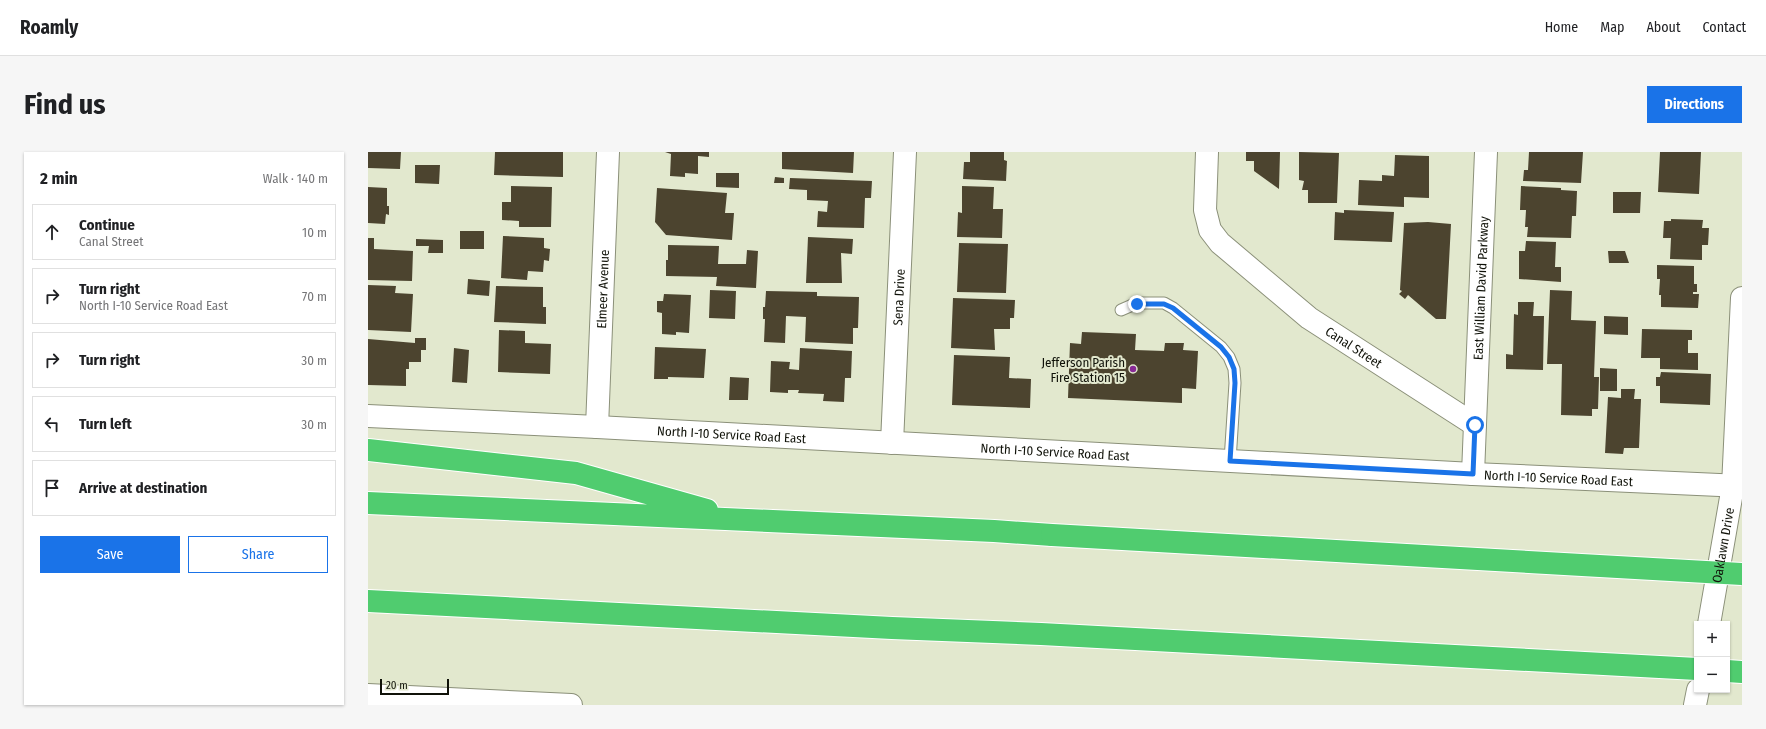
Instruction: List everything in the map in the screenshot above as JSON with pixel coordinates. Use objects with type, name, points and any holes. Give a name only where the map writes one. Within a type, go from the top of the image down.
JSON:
[{"type":"highway","points":[[368,450],[576,473],[743,520]]},
{"type":"highway","points":[[368,503],[994,531],[1742,574]]},
{"type":"highway","points":[[368,601],[892,628],[1041,634],[1694,669]]},
{"type":"highway","points":[[1730,671],[1742,672]]},
{"type":"street","name":"Elmeer Avenue","points":[[597,427],[608,152]]},
{"type":"street","name":"Sena Drive","points":[[892,443],[905,152]]},
{"type":"street","name":"Canal Street","points":[[1207,152],[1205,210],[1210,230],[1220,243],[1308,318],[1475,425]]},
{"type":"street","name":"East William David Parkway","points":[[1475,425],[1486,152]]},
{"type":"street","name":"Oaklawn Drive","points":[[1710,621],[1738,486],[1742,298]]},
{"type":"street","name":"North I-10 Service Road East","points":[[368,416],[1473,474],[1738,486]]},
{"type":"street","points":[[1473,474],[1475,425]]},
{"type":"street","points":[[1695,705],[1697,693]]},
{"type":"street","points":[[368,695],[571,705]]},
{"type":"lane","points":[[1121,310],[1137,304],[1164,304],[1173,308],[1221,347],[1229,357],[1234,369],[1235,383],[1230,461]]},
{"type":"building","points":[[368,152],[401,152],[400,169],[368,168]]},
{"type":"building","points":[[495,152],[563,152],[563,177],[494,175]]},
{"type":"building","points":[[665,152],[709,152],[709,157],[698,156],[698,174],[685,173],[685,177],[670,176],[671,154]]},
{"type":"building","points":[[782,152],[854,152],[853,173],[782,169]]},
{"type":"building","points":[[970,152],[1004,152],[1004,160],[1007,161],[1006,181],[963,179],[964,162],[970,162]]},
{"type":"building","points":[[1246,152],[1280,152],[1279,189],[1254,171],[1254,161],[1246,161]]},
{"type":"building","points":[[1299,152],[1339,153],[1337,203],[1308,203],[1308,190],[1302,190],[1304,181],[1299,180]]},
{"type":"building","points":[[1529,152],[1583,152],[1581,183],[1523,181],[1524,170],[1528,170]]},
{"type":"building","points":[[1660,152],[1701,152],[1699,194],[1658,192]]},
{"type":"building","points":[[1395,155],[1429,156],[1429,198],[1404,197],[1404,207],[1358,205],[1359,180],[1382,181],[1382,175],[1394,176]]},
{"type":"building","points":[[415,165],[440,165],[439,184],[415,183]]},
{"type":"building","points":[[716,173],[739,173],[739,188],[716,187]]},
{"type":"building","points":[[775,177],[784,178],[784,183],[774,183]]},
{"type":"building","points":[[790,178],[872,181],[871,198],[865,198],[864,228],[817,227],[818,211],[827,212],[828,201],[807,200],[807,190],[789,189]]},
{"type":"building","points":[[511,186],[552,187],[551,227],[519,227],[519,221],[502,220],[502,202],[511,202]]},
{"type":"building","points":[[962,186],[994,187],[993,209],[1003,209],[1002,238],[957,237],[958,212],[962,213]]},
{"type":"building","points":[[1521,186],[1561,188],[1561,190],[1577,191],[1576,216],[1572,216],[1571,238],[1527,237],[1528,227],[1525,227],[1526,210],[1520,210]]},
{"type":"building","points":[[368,187],[387,188],[387,206],[389,206],[389,215],[386,214],[385,224],[368,223]]},
{"type":"building","points":[[657,188],[727,193],[725,213],[734,213],[732,240],[666,235],[655,222]]},
{"type":"building","points":[[1613,192],[1641,192],[1640,213],[1613,213]]},
{"type":"building","points":[[1344,210],[1394,212],[1392,242],[1334,240],[1335,212],[1344,213]]},
{"type":"building","points":[[1671,219],[1703,220],[1702,228],[1709,228],[1708,245],[1702,245],[1702,260],[1670,259],[1671,238],[1663,238],[1664,221],[1671,221]]},
{"type":"building","points":[[1428,222],[1451,224],[1446,319],[1436,319],[1408,295],[1405,299],[1399,294],[1402,291],[1400,290],[1404,223]]},
{"type":"building","points":[[460,231],[484,231],[484,249],[460,249]]},
{"type":"building","points":[[503,236],[544,238],[544,248],[550,249],[549,261],[544,260],[543,272],[528,271],[527,280],[501,278]]},
{"type":"building","points":[[808,237],[853,239],[852,254],[841,253],[842,283],[806,283]]},
{"type":"building","points":[[368,238],[374,238],[374,249],[413,251],[412,281],[368,280]]},
{"type":"building","points":[[416,239],[443,240],[443,253],[428,253],[429,246],[416,246]]},
{"type":"building","points":[[1526,241],[1556,242],[1555,267],[1561,267],[1561,282],[1519,279],[1519,251],[1525,251]]},
{"type":"building","points":[[959,243],[1008,244],[1006,293],[957,292]]},
{"type":"building","points":[[668,245],[719,246],[718,264],[746,264],[747,250],[758,251],[756,288],[716,286],[717,277],[666,276]]},
{"type":"building","points":[[1608,251],[1625,251],[1629,263],[1609,263]]},
{"type":"building","points":[[1657,265],[1694,266],[1694,284],[1697,284],[1697,292],[1693,292],[1693,294],[1699,294],[1698,308],[1661,307],[1661,295],[1659,295],[1660,279],[1657,279]]},
{"type":"building","points":[[468,279],[490,281],[489,296],[467,294]]},
{"type":"building","points":[[368,285],[396,286],[395,293],[413,294],[411,332],[368,330]]},
{"type":"building","points":[[496,286],[543,287],[543,307],[546,307],[546,324],[494,322]]},
{"type":"building","points":[[710,290],[736,291],[735,319],[709,318]]},
{"type":"building","points":[[1550,290],[1572,291],[1571,320],[1596,321],[1594,377],[1599,377],[1598,409],[1592,409],[1592,416],[1561,415],[1562,364],[1547,364]]},
{"type":"building","points":[[766,291],[817,292],[817,296],[859,297],[858,328],[853,328],[853,344],[805,342],[806,317],[786,316],[785,343],[764,342],[765,319],[763,319],[763,307],[765,307]]},
{"type":"building","points":[[664,294],[691,295],[689,333],[676,332],[676,335],[662,334],[662,313],[657,312],[657,301],[663,301]]},
{"type":"building","points":[[953,298],[1015,300],[1014,318],[1010,318],[1010,329],[994,329],[995,350],[951,348]]},
{"type":"building","points":[[1518,302],[1534,302],[1533,316],[1544,316],[1543,370],[1506,369],[1506,354],[1513,355],[1514,314],[1518,315]]},
{"type":"building","points":[[1604,316],[1628,317],[1628,335],[1604,334]]},
{"type":"building","points":[[1642,329],[1692,330],[1692,340],[1688,340],[1688,353],[1698,353],[1698,370],[1660,369],[1660,358],[1641,358]]},
{"type":"building","points":[[499,330],[525,331],[525,343],[551,344],[550,374],[498,372]]},
{"type":"building","name":"Jefferson Parish Fire Station 15","points":[[1082,332],[1136,334],[1135,350],[1164,351],[1165,343],[1184,343],[1183,350],[1198,351],[1196,389],[1182,388],[1182,403],[1068,398],[1070,343],[1081,344]]},
{"type":"building","points":[[415,338],[426,338],[426,350],[421,350],[421,362],[409,362],[409,369],[406,369],[406,386],[368,385],[368,339],[415,343]]},
{"type":"building","points":[[655,347],[706,349],[704,378],[668,377],[668,379],[654,379]]},
{"type":"building","points":[[454,348],[469,350],[467,383],[452,382]]},
{"type":"building","points":[[800,348],[852,351],[851,378],[845,378],[844,402],[823,401],[824,394],[798,393],[799,390],[788,390],[788,393],[770,392],[771,361],[790,362],[789,369],[799,370]]},
{"type":"building","points":[[954,355],[1010,357],[1009,378],[1031,379],[1030,408],[952,405]]},
{"type":"building","points":[[1600,368],[1617,369],[1617,391],[1600,391]]},
{"type":"building","points":[[1661,372],[1711,374],[1710,405],[1660,403],[1660,386],[1656,386],[1656,377],[1660,377]]},
{"type":"building","points":[[730,377],[749,378],[748,400],[729,400]]},
{"type":"building","points":[[1621,389],[1635,389],[1634,399],[1641,399],[1639,448],[1624,448],[1623,454],[1605,453],[1608,397],[1621,398]]},
{"type":"place","name":"Jefferson Parish Fire Station 15","points":[[1133,369]]},
{"type":"route","points":[[1137,304],[1164,304],[1173,308],[1221,347],[1229,357],[1234,369],[1235,383],[1230,461],[1473,474],[1475,425]]}]
